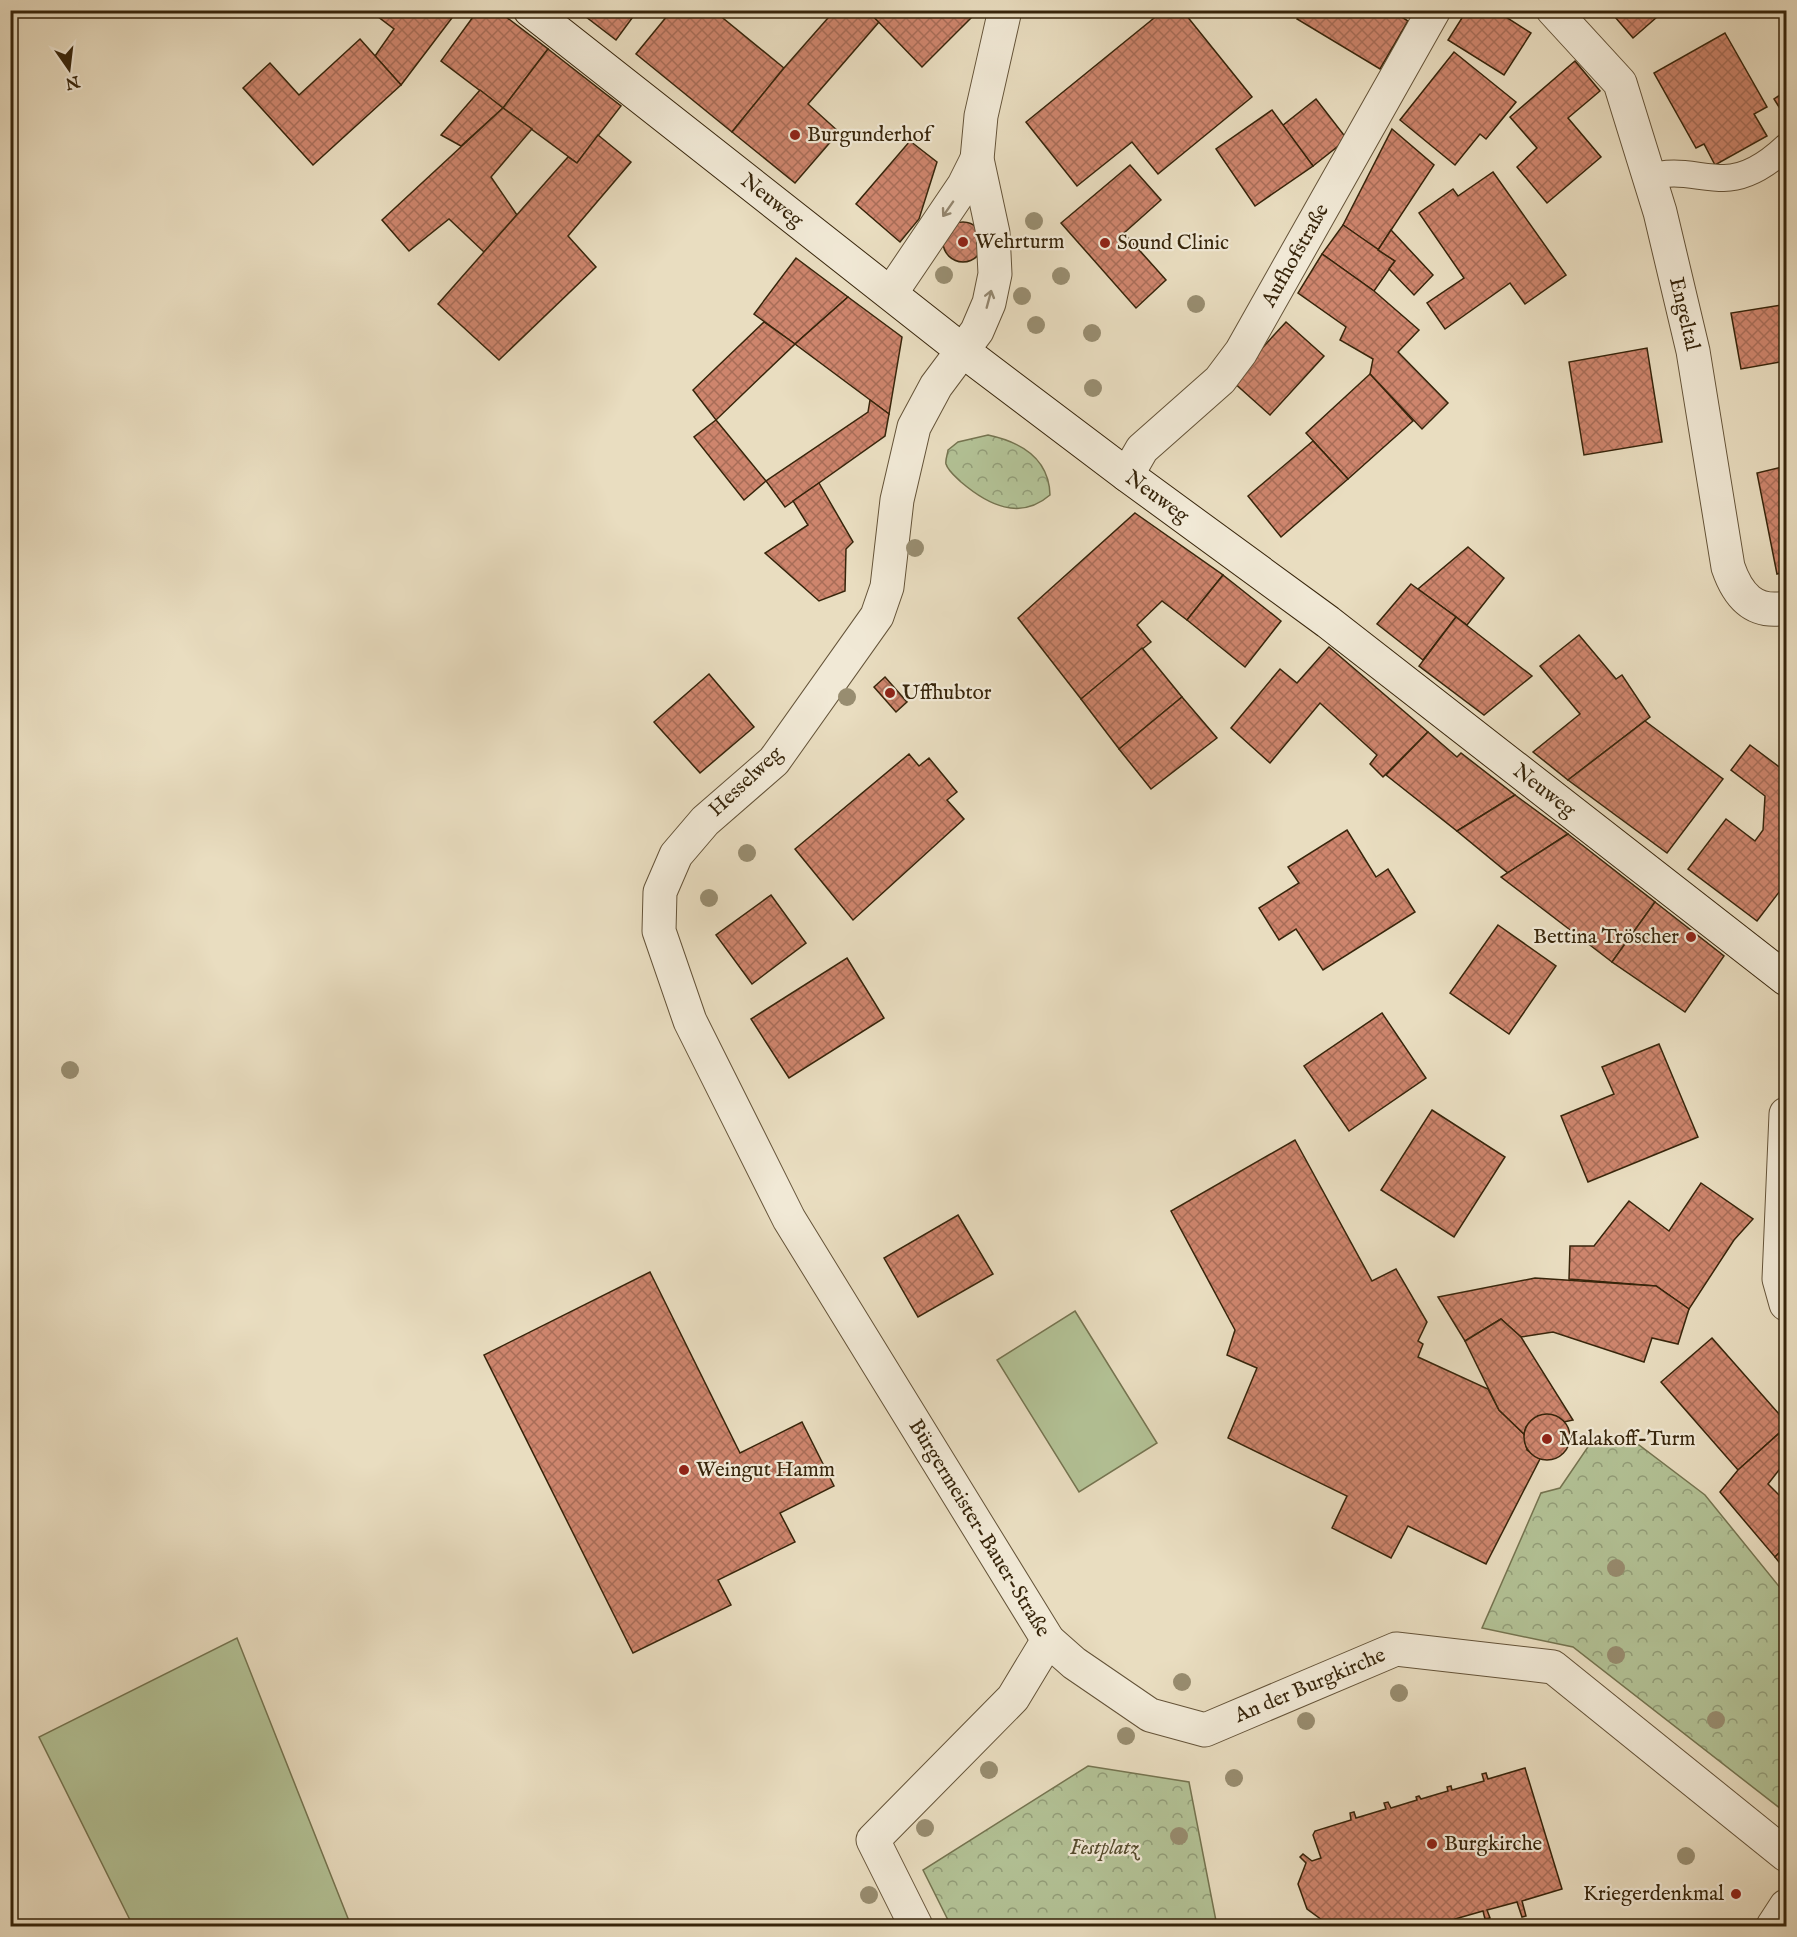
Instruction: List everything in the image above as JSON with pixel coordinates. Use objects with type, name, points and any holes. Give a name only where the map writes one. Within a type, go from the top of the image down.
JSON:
[{"type":"street","name":"Neuweg","points":[[530,10],[963,351],[1328,622],[1786,979]]},
{"type":"street","points":[[891,293],[964,185],[977,159],[981,116],[1005,10]]},
{"type":"street","name":"Aufhofstraße","points":[[1127,475],[1142,449],[1220,380],[1241,352],[1434,10]]},
{"type":"street","name":"Engeltal","points":[[1553,10],[1620,83],[1660,212],[1693,351],[1728,567],[1733,582],[1743,596],[1757,607],[1771,611],[1786,608]]},
{"type":"street","name":"Hesselweg","points":[[789,1219],[690,1021],[659,931],[660,892],[676,855],[705,821],[774,761],[877,616],[887,587],[897,500],[914,427],[936,386],[977,331],[989,303],[995,274],[993,233],[977,159]]},
{"type":"street","points":[[1786,1114],[1779,1279],[1786,1304]]},
{"type":"street","name":"Bürgermeister-Bauer-Straße","points":[[789,1219],[1048,1640],[1013,1698],[873,1840],[916,1926]]},
{"type":"street","name":"An der Burgkirche","points":[[1048,1640],[1074,1663],[1150,1715],[1205,1730],[1396,1649],[1553,1667],[1786,1855]]},
{"type":"street","points":[[1773,1926],[1786,1906]]},
{"type":"lane","points":[[1649,178],[1661,173],[1726,179],[1766,165],[1786,147]]},
{"type":"green space","points":[[988,435],[1011,442],[1031,454],[1045,471],[1050,495],[1039,503],[1027,507],[1004,507],[971,490],[948,469],[946,461],[948,450],[958,442]]},
{"type":"green space","points":[[1075,1311],[1157,1443],[1079,1492],[997,1360]]},
{"type":"green space","points":[[1594,1438],[1639,1445],[1705,1495],[1786,1595],[1786,1813],[1573,1647],[1482,1628],[1541,1493],[1560,1488]]},
{"type":"green space","points":[[237,1638],[351,1926],[133,1926],[39,1737]]},
{"type":"green space","name":"Festplatz","points":[[1088,1766],[1189,1782],[1217,1926],[951,1926],[923,1870]]},
{"type":"building","points":[[369,10],[458,10],[401,85],[375,56],[394,29]]},
{"type":"building","points":[[478,10],[497,10],[548,49],[503,108],[441,61]]},
{"type":"building","points":[[577,10],[638,10],[616,40]]},
{"type":"building","points":[[672,10],[713,10],[784,68],[732,132],[636,54]]},
{"type":"building","points":[[835,10],[866,10],[879,22],[808,104],[839,132],[795,183],[732,132]]},
{"type":"building","points":[[867,10],[970,10],[974,15],[922,67]]},
{"type":"building","points":[[1164,10],[1182,10],[1252,97],[1158,174],[1132,142],[1077,186],[1026,122]]},
{"type":"building","points":[[1303,10],[1391,10],[1408,21],[1380,69],[1297,19]]},
{"type":"building","points":[[1467,10],[1495,10],[1531,33],[1504,75],[1448,40]]},
{"type":"building","points":[[1609,10],[1665,10],[1633,38]]},
{"type":"building","points":[[1725,33],[1767,107],[1754,114],[1767,136],[1715,165],[1704,144],[1696,148],[1654,73]]},
{"type":"building","points":[[360,39],[401,85],[313,165],[243,88],[270,63],[299,95]]},
{"type":"building","points":[[548,49],[621,106],[577,163],[503,108]]},
{"type":"building","points":[[1454,52],[1516,102],[1486,139],[1480,134],[1455,165],[1400,120]]},
{"type":"building","points":[[1575,61],[1600,91],[1568,118],[1601,157],[1547,203],[1517,167],[1537,148],[1510,117]]},
{"type":"building","points":[[480,90],[503,108],[461,146],[441,135]]},
{"type":"building","points":[[1786,91],[1786,118],[1774,99]]},
{"type":"building","points":[[1316,99],[1347,139],[1313,166],[1282,126]]},
{"type":"building","points":[[503,108],[532,129],[491,177],[517,215],[484,252],[449,219],[409,251],[382,220]]},
{"type":"building","points":[[1272,110],[1313,166],[1255,206],[1216,149]]},
{"type":"building","points":[[1392,129],[1434,165],[1378,250],[1343,225]]},
{"type":"building","points":[[598,135],[631,162],[568,236],[596,267],[499,360],[438,304],[568,157],[577,163]]},
{"type":"building","points":[[910,141],[937,162],[919,219],[900,242],[856,204]]},
{"type":"building","name":"Sound Clinic","points":[[1130,165],[1161,200],[1124,233],[1166,280],[1136,308],[1061,223]]},
{"type":"building","points":[[1493,172],[1566,275],[1525,304],[1510,283],[1445,329],[1427,303],[1464,278],[1419,213],[1453,189],[1458,196]]},
{"type":"building","name":"Wehrturm","points":[[963,222],[971,223],[977,228],[982,234],[982,250],[977,256],[971,261],[963,262],[955,261],[949,256],[944,250],[943,242],[944,234],[949,228],[955,223]]},
{"type":"building","points":[[1343,225],[1395,261],[1374,291],[1322,254]]},
{"type":"building","points":[[1391,230],[1433,275],[1414,295],[1389,269],[1395,261],[1378,250]]},
{"type":"building","points":[[1322,254],[1374,291],[1419,330],[1398,352],[1448,403],[1422,429],[1370,374],[1373,359],[1340,340],[1346,327],[1298,293]]},
{"type":"building","points":[[796,258],[848,297],[795,344],[754,314]]},
{"type":"building","points":[[848,297],[902,337],[889,414],[795,344]]},
{"type":"building","points":[[1781,305],[1786,338],[1786,361],[1741,369],[1731,313]]},
{"type":"building","points":[[764,322],[795,344],[716,420],[693,390]]},
{"type":"building","points":[[1286,322],[1324,356],[1270,415],[1232,381]]},
{"type":"building","points":[[1647,348],[1662,442],[1584,455],[1569,362]]},
{"type":"building","points":[[1370,374],[1413,421],[1348,479],[1306,433]]},
{"type":"building","points":[[870,400],[889,414],[885,436],[785,507],[766,481],[868,412]]},
{"type":"building","points":[[716,420],[766,481],[744,500],[694,437]]},
{"type":"building","points":[[1313,441],[1348,479],[1281,537],[1248,496]]},
{"type":"building","points":[[1786,466],[1786,572],[1777,574],[1757,473]]},
{"type":"building","points":[[819,483],[853,542],[846,549],[845,591],[819,601],[765,553],[808,525],[793,501]]},
{"type":"building","points":[[1135,513],[1223,575],[1187,620],[1162,601],[1137,625],[1151,642],[1081,699],[1018,618]]},
{"type":"building","points":[[1468,547],[1504,578],[1467,625],[1418,589]]},
{"type":"building","points":[[1223,575],[1281,621],[1245,667],[1187,620]]},
{"type":"building","points":[[1411,584],[1456,617],[1423,660],[1377,624]]},
{"type":"building","points":[[1456,617],[1532,676],[1484,715],[1419,666]]},
{"type":"building","points":[[1579,635],[1616,679],[1622,675],[1650,717],[1568,780],[1533,752],[1580,714],[1540,666]]},
{"type":"building","points":[[1329,647],[1428,732],[1383,777],[1370,764],[1377,755],[1320,703],[1270,763],[1231,728],[1280,669],[1297,683]]},
{"type":"building","points":[[1142,648],[1182,697],[1119,749],[1081,699]]},
{"type":"building","points":[[709,674],[754,727],[700,773],[654,722]]},
{"type":"building","name":"Uffhubtor","points":[[885,677],[907,702],[896,712],[874,687]]},
{"type":"building","points":[[1182,697],[1217,738],[1151,789],[1119,749]]},
{"type":"building","points":[[1645,721],[1723,779],[1667,853],[1568,780]]},
{"type":"building","points":[[1428,732],[1457,757],[1461,753],[1515,795],[1457,831],[1386,775]]},
{"type":"building","points":[[1750,745],[1786,772],[1786,883],[1757,921],[1688,869],[1726,819],[1755,841],[1763,830],[1765,796],[1731,770]]},
{"type":"building","points":[[909,754],[919,766],[929,758],[957,792],[947,800],[964,819],[853,920],[795,849]]},
{"type":"building","points":[[1515,795],[1568,834],[1508,873],[1457,831]]},
{"type":"building","points":[[1347,830],[1376,877],[1388,869],[1415,912],[1323,970],[1296,929],[1279,940],[1259,908],[1299,883],[1288,867]]},
{"type":"building","points":[[1568,834],[1655,902],[1612,962],[1501,877]]},
{"type":"building","points":[[771,895],[806,943],[752,984],[716,935]]},
{"type":"building","points":[[1655,902],[1724,956],[1685,1012],[1612,962]]},
{"type":"building","points":[[1498,925],[1556,966],[1509,1034],[1450,993]]},
{"type":"building","points":[[847,958],[884,1018],[789,1078],[751,1019]]},
{"type":"building","points":[[1382,1013],[1426,1078],[1349,1131],[1304,1066]]},
{"type":"building","points":[[1659,1044],[1698,1137],[1588,1182],[1561,1116],[1614,1094],[1602,1067]]},
{"type":"building","points":[[1432,1110],[1505,1157],[1454,1237],[1381,1190]]},
{"type":"building","points":[[1295,1140],[1372,1281],[1396,1269],[1427,1322],[1418,1341],[1423,1344],[1418,1357],[1488,1389],[1499,1410],[1524,1434],[1527,1450],[1540,1459],[1486,1564],[1408,1526],[1391,1558],[1332,1528],[1347,1496],[1228,1438],[1257,1368],[1227,1355],[1235,1330],[1171,1211]]},
{"type":"building","points":[[1701,1183],[1753,1219],[1734,1240],[1689,1309],[1656,1286],[1569,1279],[1570,1246],[1594,1246],[1629,1201],[1669,1231]]},
{"type":"building","points":[[958,1215],[993,1274],[918,1317],[884,1258]]},
{"type":"building","name":"Weingut Hamm","points":[[650,1272],[740,1453],[802,1422],[834,1486],[780,1513],[795,1542],[718,1580],[731,1605],[633,1653],[484,1355]]},
{"type":"building","points":[[1535,1278],[1656,1286],[1689,1309],[1678,1344],[1652,1338],[1644,1362],[1553,1332],[1521,1337],[1501,1319],[1465,1341],[1438,1297]]},
{"type":"building","points":[[1501,1319],[1521,1337],[1573,1420],[1564,1422],[1552,1415],[1538,1416],[1526,1427],[1524,1434],[1499,1410],[1465,1341]]},
{"type":"building","points":[[1712,1338],[1786,1422],[1786,1427],[1738,1470],[1661,1382]]},
{"type":"building","name":"Malakoff-Turm","points":[[1547,1414],[1563,1421],[1570,1437],[1563,1453],[1547,1460],[1531,1453],[1524,1437],[1531,1421]]},
{"type":"building","points":[[1785,1428],[1786,1474],[1779,1470],[1768,1484],[1786,1502],[1786,1546],[1775,1557],[1720,1492],[1738,1470]]},
{"type":"building","points":[[1786,1546],[1786,1571],[1775,1557]]},
{"type":"building","name":"Burgkirche","points":[[1525,1768],[1562,1889],[1522,1901],[1526,1916],[1522,1917],[1517,1902],[1487,1910],[1490,1918],[1485,1919],[1483,1911],[1455,1919],[1457,1926],[1452,1926],[1450,1920],[1430,1926],[1324,1926],[1326,1923],[1307,1909],[1298,1884],[1306,1863],[1300,1857],[1303,1854],[1312,1861],[1321,1858],[1313,1835],[1315,1831],[1351,1820],[1350,1813],[1354,1812],[1356,1818],[1386,1809],[1384,1803],[1388,1802],[1391,1808],[1417,1800],[1416,1797],[1419,1796],[1421,1799],[1448,1791],[1447,1787],[1451,1786],[1452,1790],[1484,1781],[1482,1774],[1486,1773],[1488,1779]]},
{"type":"place","name":"Burgunderhof","points":[[795,135]]},
{"type":"place","name":"Wehrturm","points":[[963,242]]},
{"type":"place","name":"Sound Clinic","points":[[1105,243]]},
{"type":"place","name":"Uffhubtor","points":[[890,693]]},
{"type":"place","name":"Bettina Tröscher","points":[[1691,937]]},
{"type":"place","name":"Malakoff-Turm","points":[[1547,1439]]},
{"type":"place","name":"Weingut Hamm","points":[[684,1470]]},
{"type":"place","name":"Burgkirche","points":[[1432,1844]]},
{"type":"place","name":"Kriegerdenkmal","points":[[1736,1894]]}]
